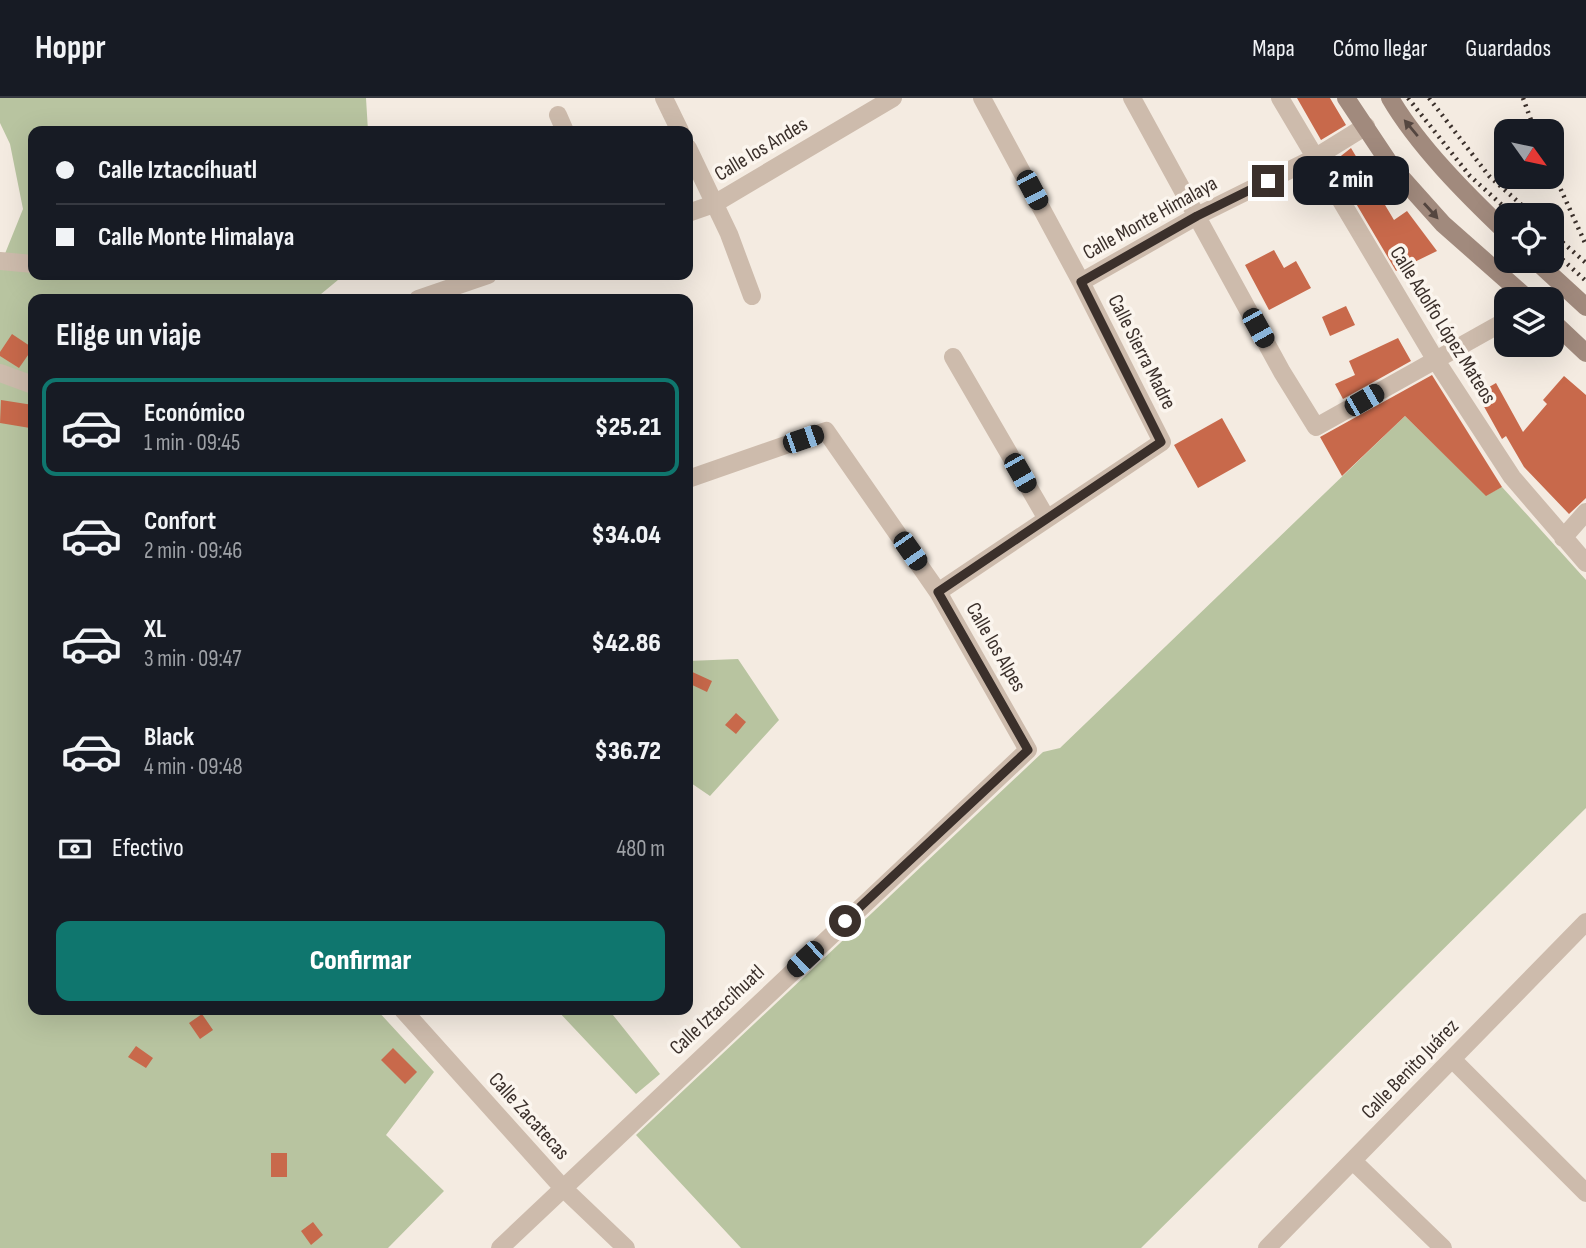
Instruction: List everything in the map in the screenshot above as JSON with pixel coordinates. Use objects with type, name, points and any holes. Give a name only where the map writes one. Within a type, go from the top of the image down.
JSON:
[{"type":"main road","points":[[1346,98],[1392,167],[1443,224],[1514,287]]},
{"type":"main road","points":[[1390,98],[1401,116],[1469,197],[1494,221]]},
{"type":"main road","points":[[1549,273],[1586,307]]},
{"type":"main road","points":[[1564,332],[1586,353]]},
{"type":"street","points":[[664,98],[678,126]]},
{"type":"street","name":"Calle los Andes","points":[[693,211],[714,204],[893,98]]},
{"type":"street","name":"Calle Sierra Madre","points":[[982,98],[1081,282],[1161,442],[1047,519]]},
{"type":"street","points":[[1132,98],[1282,372],[1316,427],[1494,327]]},
{"type":"street","name":"Calle Adolfo López Mateos","points":[[1280,98],[1436,359],[1512,477],[1586,563]]},
{"type":"street","name":"Calle Monte Himalaya","points":[[1081,282],[1197,216],[1316,158],[1366,126]]},
{"type":"street","points":[[693,159],[729,234],[752,296]]},
{"type":"street","points":[[0,261],[28,264]]},
{"type":"street","points":[[433,294],[473,280]]},
{"type":"street","points":[[938,592],[1047,519],[953,357]]},
{"type":"street","points":[[0,373],[28,383]]},
{"type":"street","name":"Calle los Alpes","points":[[693,477],[826,430],[938,592],[1028,750]]},
{"type":"street","points":[[1563,538],[1586,512]]},
{"type":"street","name":"Calle Iztaccíhuatl","points":[[500,1248],[1028,750]]},
{"type":"street","name":"Calle Benito Juárez","points":[[1267,1248],[1586,922]]},
{"type":"street","name":"Calle Zacatecas","points":[[407,1015],[562,1187],[626,1248]]},
{"type":"street","points":[[1452,1059],[1586,1193]]},
{"type":"street","points":[[1353,1161],[1443,1248]]},
{"type":"green space","points":[[0,98],[366,98],[368,126],[28,126],[28,280],[338,280],[321,294],[28,294],[28,1015],[382,1015],[434,1072],[386,1135],[444,1191],[388,1248],[0,1248],[0,266],[23,209],[10,144],[0,123]]},
{"type":"green space","points":[[1405,416],[1486,495],[1502,487],[1586,580],[1586,808],[1141,1248],[741,1248],[636,1135],[1043,752],[1060,748]]},
{"type":"green space","points":[[738,659],[779,720],[710,796],[693,784],[693,661]]},
{"type":"green space","points":[[562,1015],[613,1015],[660,1074],[636,1094]]},
{"type":"building","points":[[1297,98],[1330,98],[1346,125],[1321,140]]},
{"type":"building","points":[[1351,148],[1394,220],[1407,211],[1437,251],[1396,271],[1332,163]]},
{"type":"building","points":[[1274,250],[1284,268],[1296,261],[1311,288],[1269,310],[1245,265]]},
{"type":"building","points":[[1346,306],[1355,325],[1330,336],[1322,317]]},
{"type":"building","points":[[12,334],[28,345],[28,355],[19,368],[0,356]]},
{"type":"building","points":[[1398,338],[1411,361],[1343,399],[1335,384],[1355,375],[1349,361]]},
{"type":"building","points":[[1432,375],[1502,487],[1486,496],[1405,416],[1342,476],[1320,437]]},
{"type":"building","points":[[1564,376],[1586,395],[1586,498],[1569,514],[1524,467],[1506,436],[1502,439],[1477,394],[1496,383],[1523,432],[1547,404],[1543,400]]},
{"type":"building","points":[[1,400],[28,404],[28,428],[0,423]]},
{"type":"building","points":[[1222,418],[1246,461],[1198,488],[1174,445]]},
{"type":"building","points":[[693,672],[712,681],[707,692],[693,685]]},
{"type":"building","points":[[736,713],[746,722],[736,734],[725,725]]},
{"type":"building","points":[[203,1015],[213,1030],[200,1039],[189,1023]]},
{"type":"building","points":[[136,1046],[153,1058],[146,1068],[128,1057]]},
{"type":"building","points":[[393,1048],[417,1072],[405,1084],[381,1060]]},
{"type":"building","points":[[271,1153],[287,1153],[287,1177],[271,1177]]},
{"type":"building","points":[[313,1222],[323,1235],[311,1245],[301,1231]]},
{"type":"railway","points":[[1408,98],[1470,176],[1500,203]]},
{"type":"railway","points":[[1429,98],[1489,176],[1519,203]]},
{"type":"railway","points":[[1523,98],[1531,119]]},
{"type":"railway","points":[[1561,189],[1586,245]]},
{"type":"railway","points":[[1564,244],[1586,263]]},
{"type":"railway","points":[[1564,261],[1586,281]]},
{"type":"route","points":[[845,921],[1028,750],[938,592],[1161,442],[1081,282],[1197,216],[1268,181]]}]
